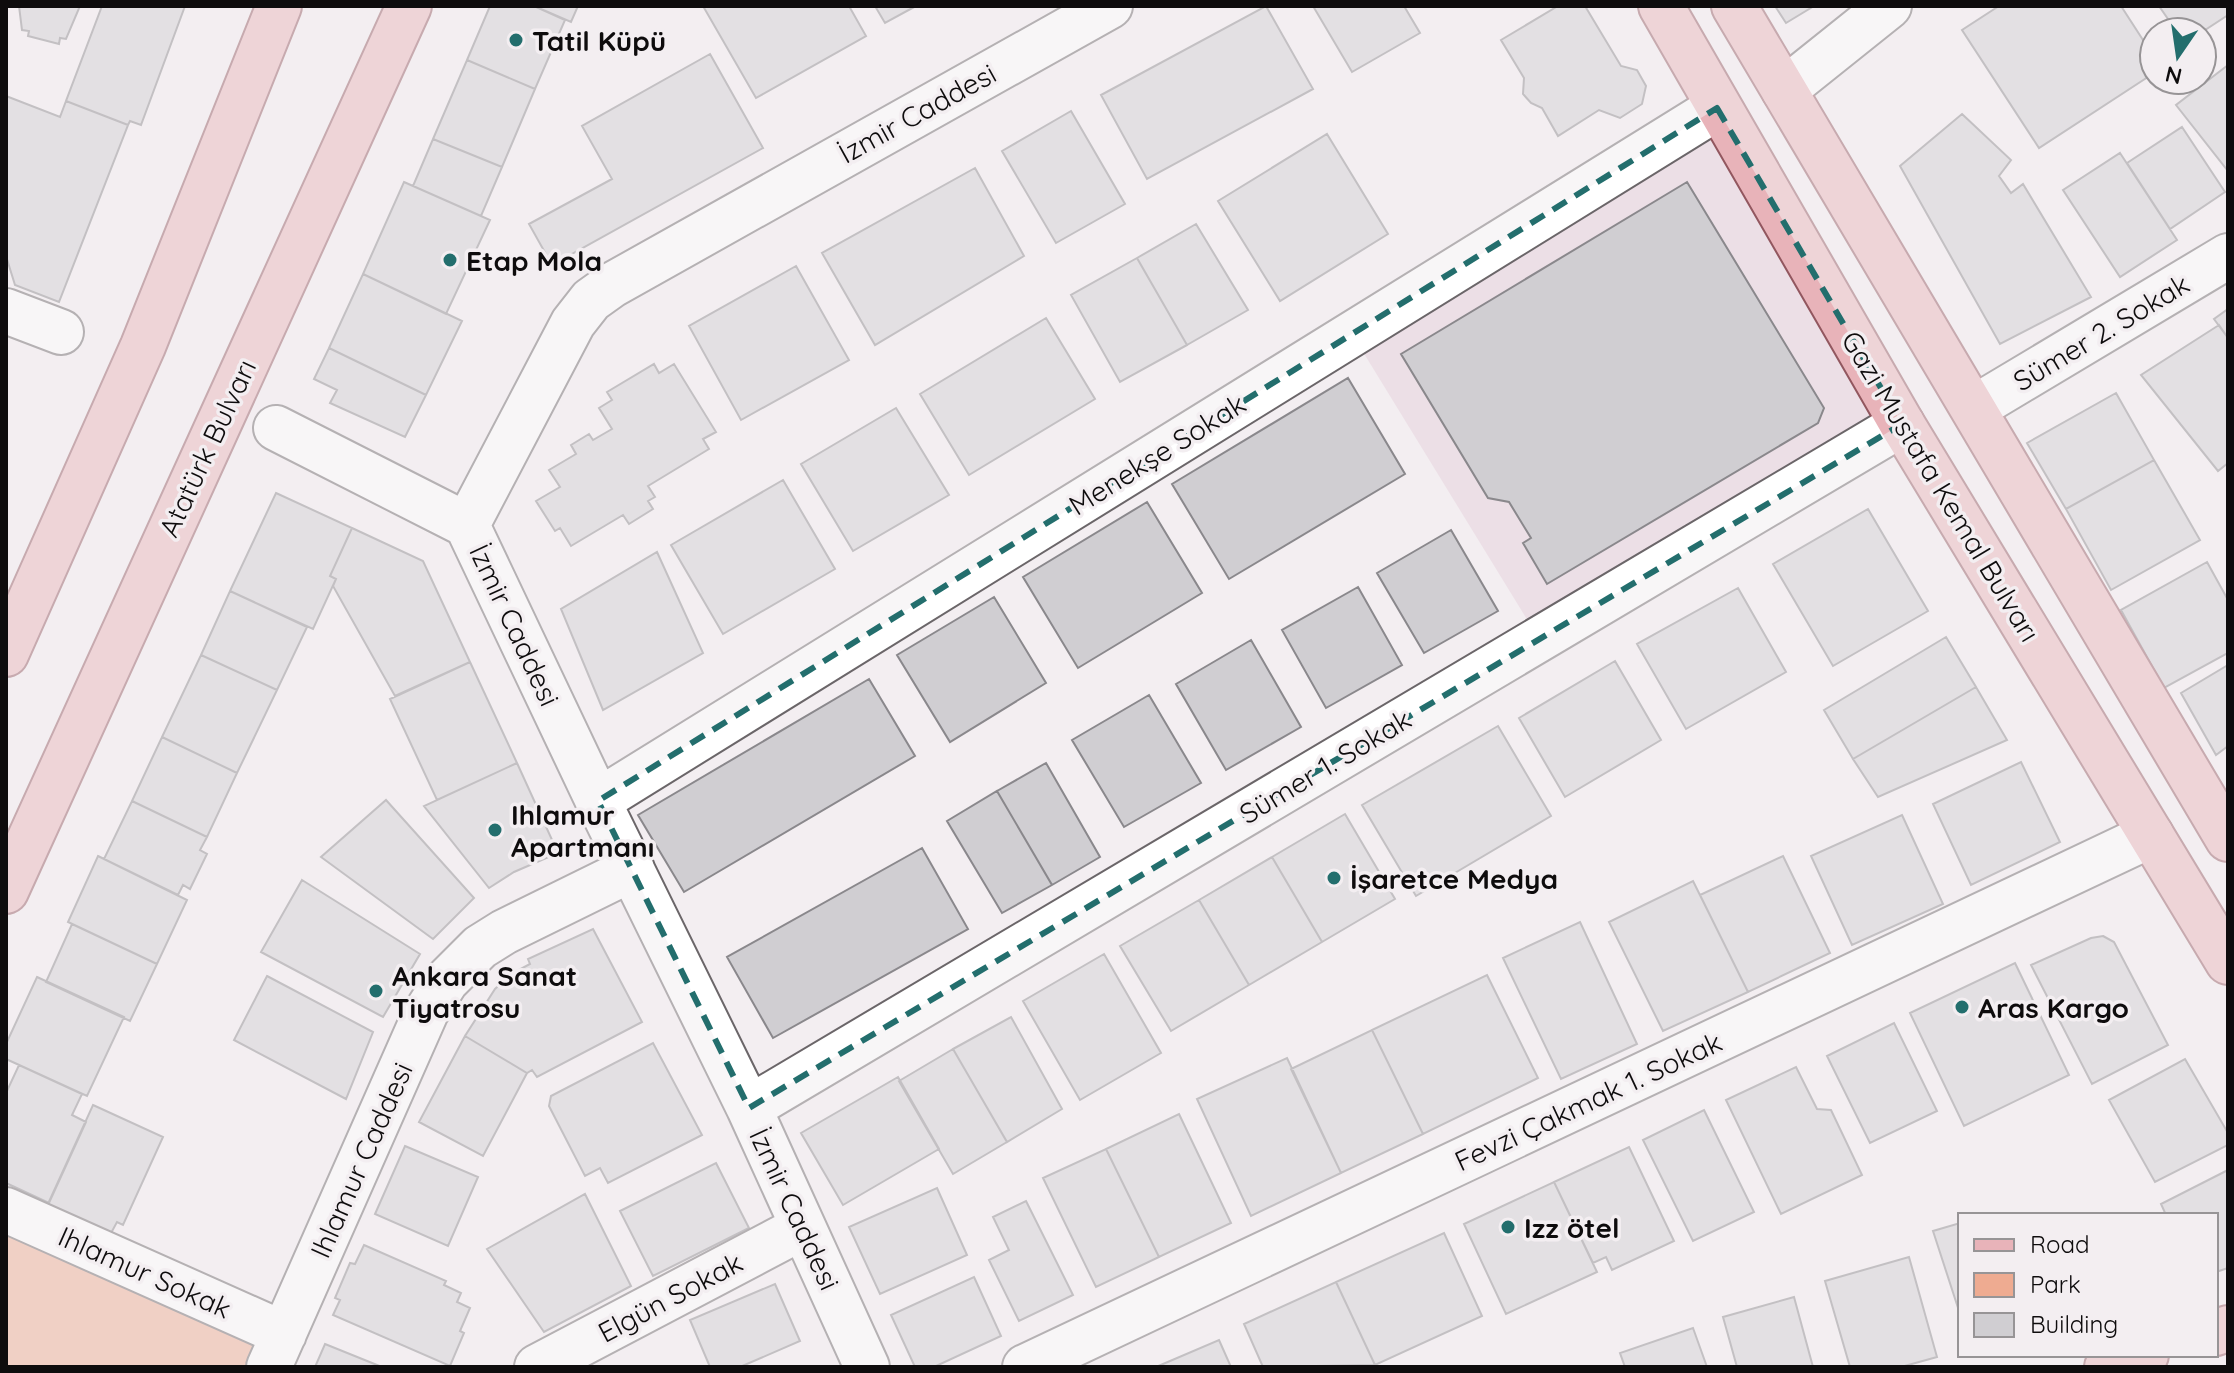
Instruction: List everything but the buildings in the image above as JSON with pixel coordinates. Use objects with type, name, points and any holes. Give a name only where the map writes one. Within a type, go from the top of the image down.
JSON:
[{"type":"main road","points":[[6,654],[143,346],[279,6]]},
{"type":"main road","name":"Atatürk Bulvarı","points":[[6,891],[409,6]]},
{"type":"main road","name":"Gazi Mustafa Kemal Bulvarı","points":[[1661,6],[1717,108],[1902,424],[2228,962]]},
{"type":"main road","points":[[1734,6],[2222,814]]},
{"type":"main road","points":[[2107,1367],[2140,1357]]},
{"type":"street","name":"İzmir Caddesi","points":[[867,1367],[749,1108],[467,525],[573,323],[591,300],[961,87],[1110,6]]},
{"type":"street","points":[[1784,90],[1889,6]]},
{"type":"street","name":"Menekşe Sokak","points":[[598,801],[1717,108]]},
{"type":"street","name":"Sümer 2. Sokak","points":[[1974,408],[2228,256]]},
{"type":"street","points":[[6,311],[61,332]]},
{"type":"street","name":"Sümer 1. Sokak","points":[[749,1108],[1902,424]]},
{"type":"street","points":[[276,428],[467,525]]},
{"type":"street","name":"Fevzi Çakmak 1. Sokak","points":[[1025,1367],[2151,835]]},
{"type":"street","name":"Ihlamur Caddesi","points":[[276,1351],[426,1012],[446,981],[462,962],[504,932],[632,869]]},
{"type":"street","name":"Ihlamur Sokak","points":[[6,1210],[276,1351]]},
{"type":"street","name":"Elgün Sokak","points":[[537,1367],[803,1227]]},
{"type":"highlighted area","points":[[1717,108],[1902,424],[749,1108],[598,801]]},
{"type":"shaded area","points":[[1717,108],[1902,424],[1539,639],[1352,334]]},
{"type":"green space","points":[[6,1210],[284,1334],[269,1367],[6,1367]]},
{"type":"place","name":"Tatil Küpü","points":[[516,40]]},
{"type":"place","name":"Etap Mola","points":[[450,260]]},
{"type":"place","name":"Ihlamur Apartmanı","points":[[495,830]]},
{"type":"place","name":"İşaretce Medya","points":[[1334,878]]},
{"type":"place","name":"Ankara Sanat Tiyatrosu","points":[[376,991]]},
{"type":"place","name":"Aras Kargo","points":[[1962,1007]]},
{"type":"place","name":"Izz ötel","points":[[1508,1227]]}]
